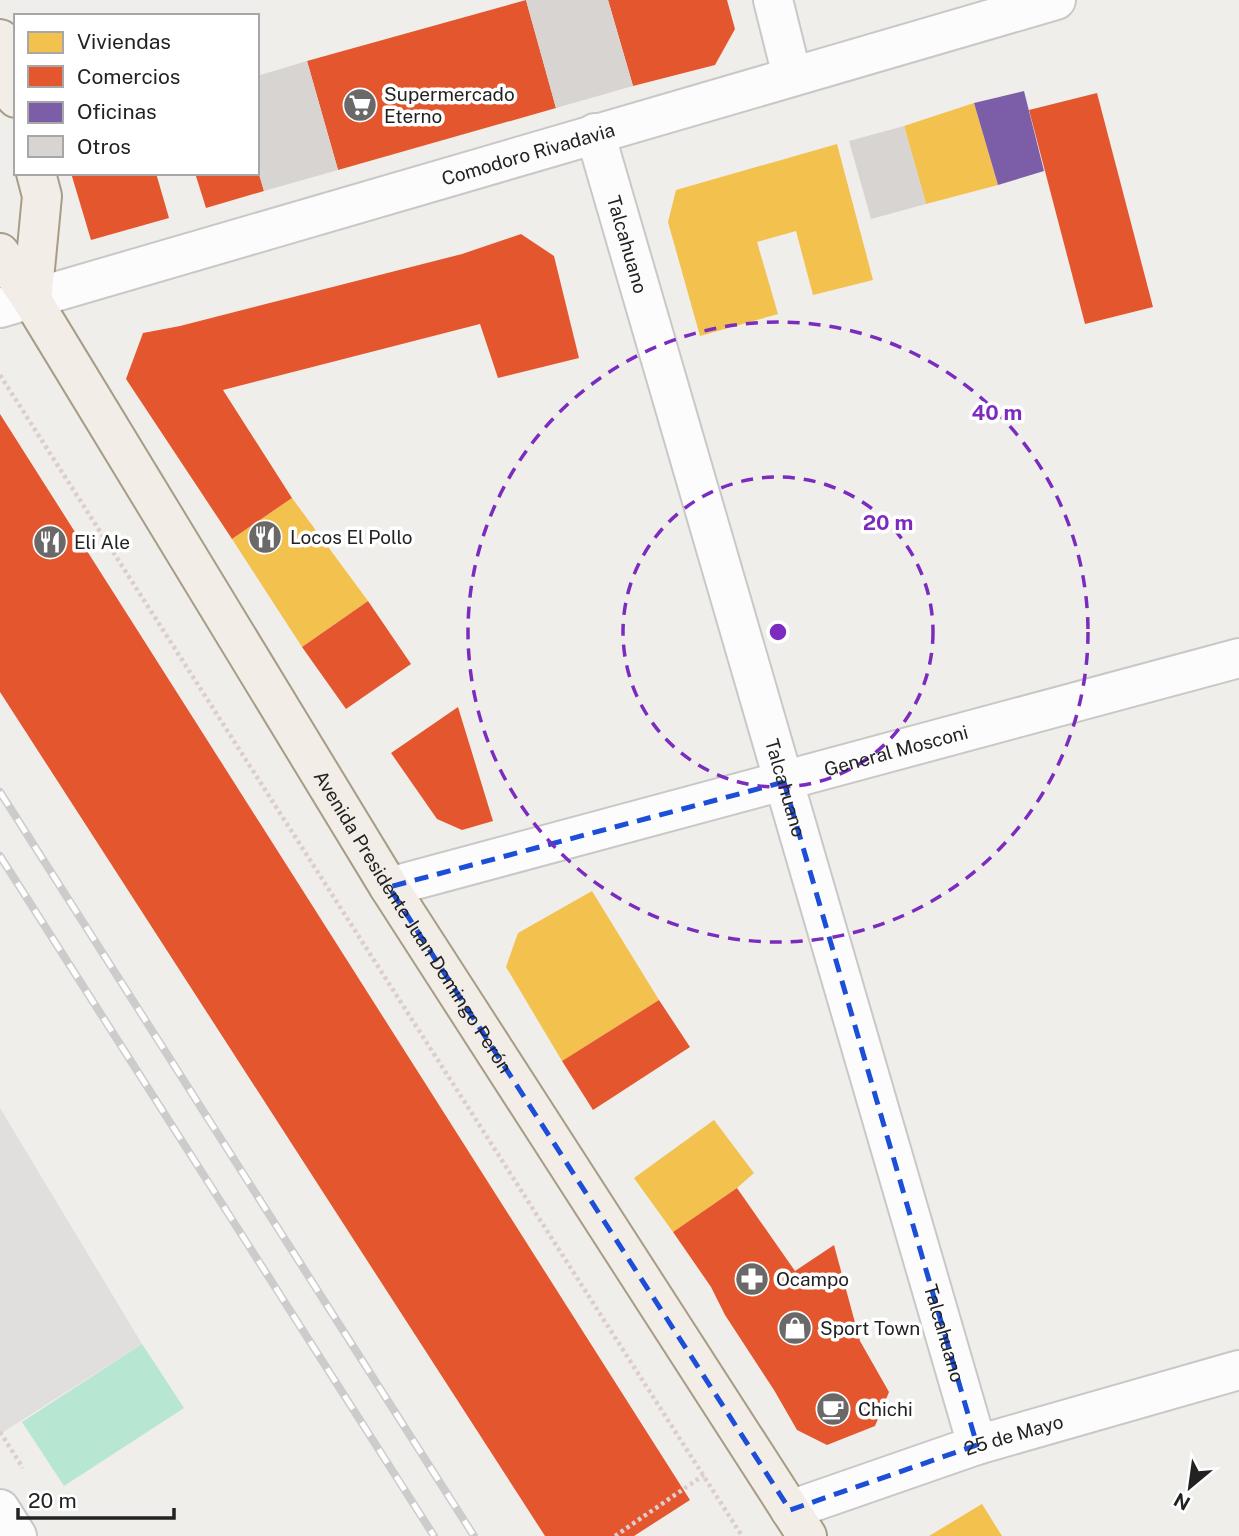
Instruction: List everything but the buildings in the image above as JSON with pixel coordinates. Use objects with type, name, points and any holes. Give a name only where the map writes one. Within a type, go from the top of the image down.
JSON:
[{"type":"main road","points":[[0,39],[14,91]]},
{"type":"main road","points":[[16,304],[42,196],[37,175]]},
{"type":"main road","name":"Avenida Presidente Juan Domingo Perón","points":[[0,253],[16,304],[799,1523]]},
{"type":"street","points":[[773,0],[792,76]]},
{"type":"street","name":"Comodoro Rivadavia","points":[[16,304],[1056,0]]},
{"type":"street","name":"Talcahuano","points":[[595,133],[977,1445]]},
{"type":"street","name":"General Mosconi","points":[[389,887],[1239,658]]},
{"type":"street","name":"25 de Mayo","points":[[799,1523],[977,1445],[1239,1370]]},
{"type":"street","points":[[0,1509],[17,1536]]},
{"type":"path","points":[[0,375],[743,1536]]},
{"type":"path","points":[[615,1536],[747,1444]]},
{"type":"highlighted area","points":[[784,782],[977,1445],[790,1510],[389,887]]},
{"type":"green space","points":[[142,1344],[184,1408],[64,1486],[22,1422]]},
{"type":"shaded area","points":[[0,1108],[142,1344],[0,1434]]},
{"type":"railway","points":[[0,792],[474,1536]]},
{"type":"railway","points":[[0,856],[434,1536]]},
{"type":"place","name":"Supermercado Eterno","points":[[360,105]]},
{"type":"place","name":"Locos El Pollo","points":[[265,537]]},
{"type":"place","name":"Eli Ale","points":[[50,542]]},
{"type":"place","name":"Ocampo","points":[[752,1279]]},
{"type":"place","name":"Sport Town","points":[[795,1328]]},
{"type":"place","name":"Chichi","points":[[833,1409]]}]
